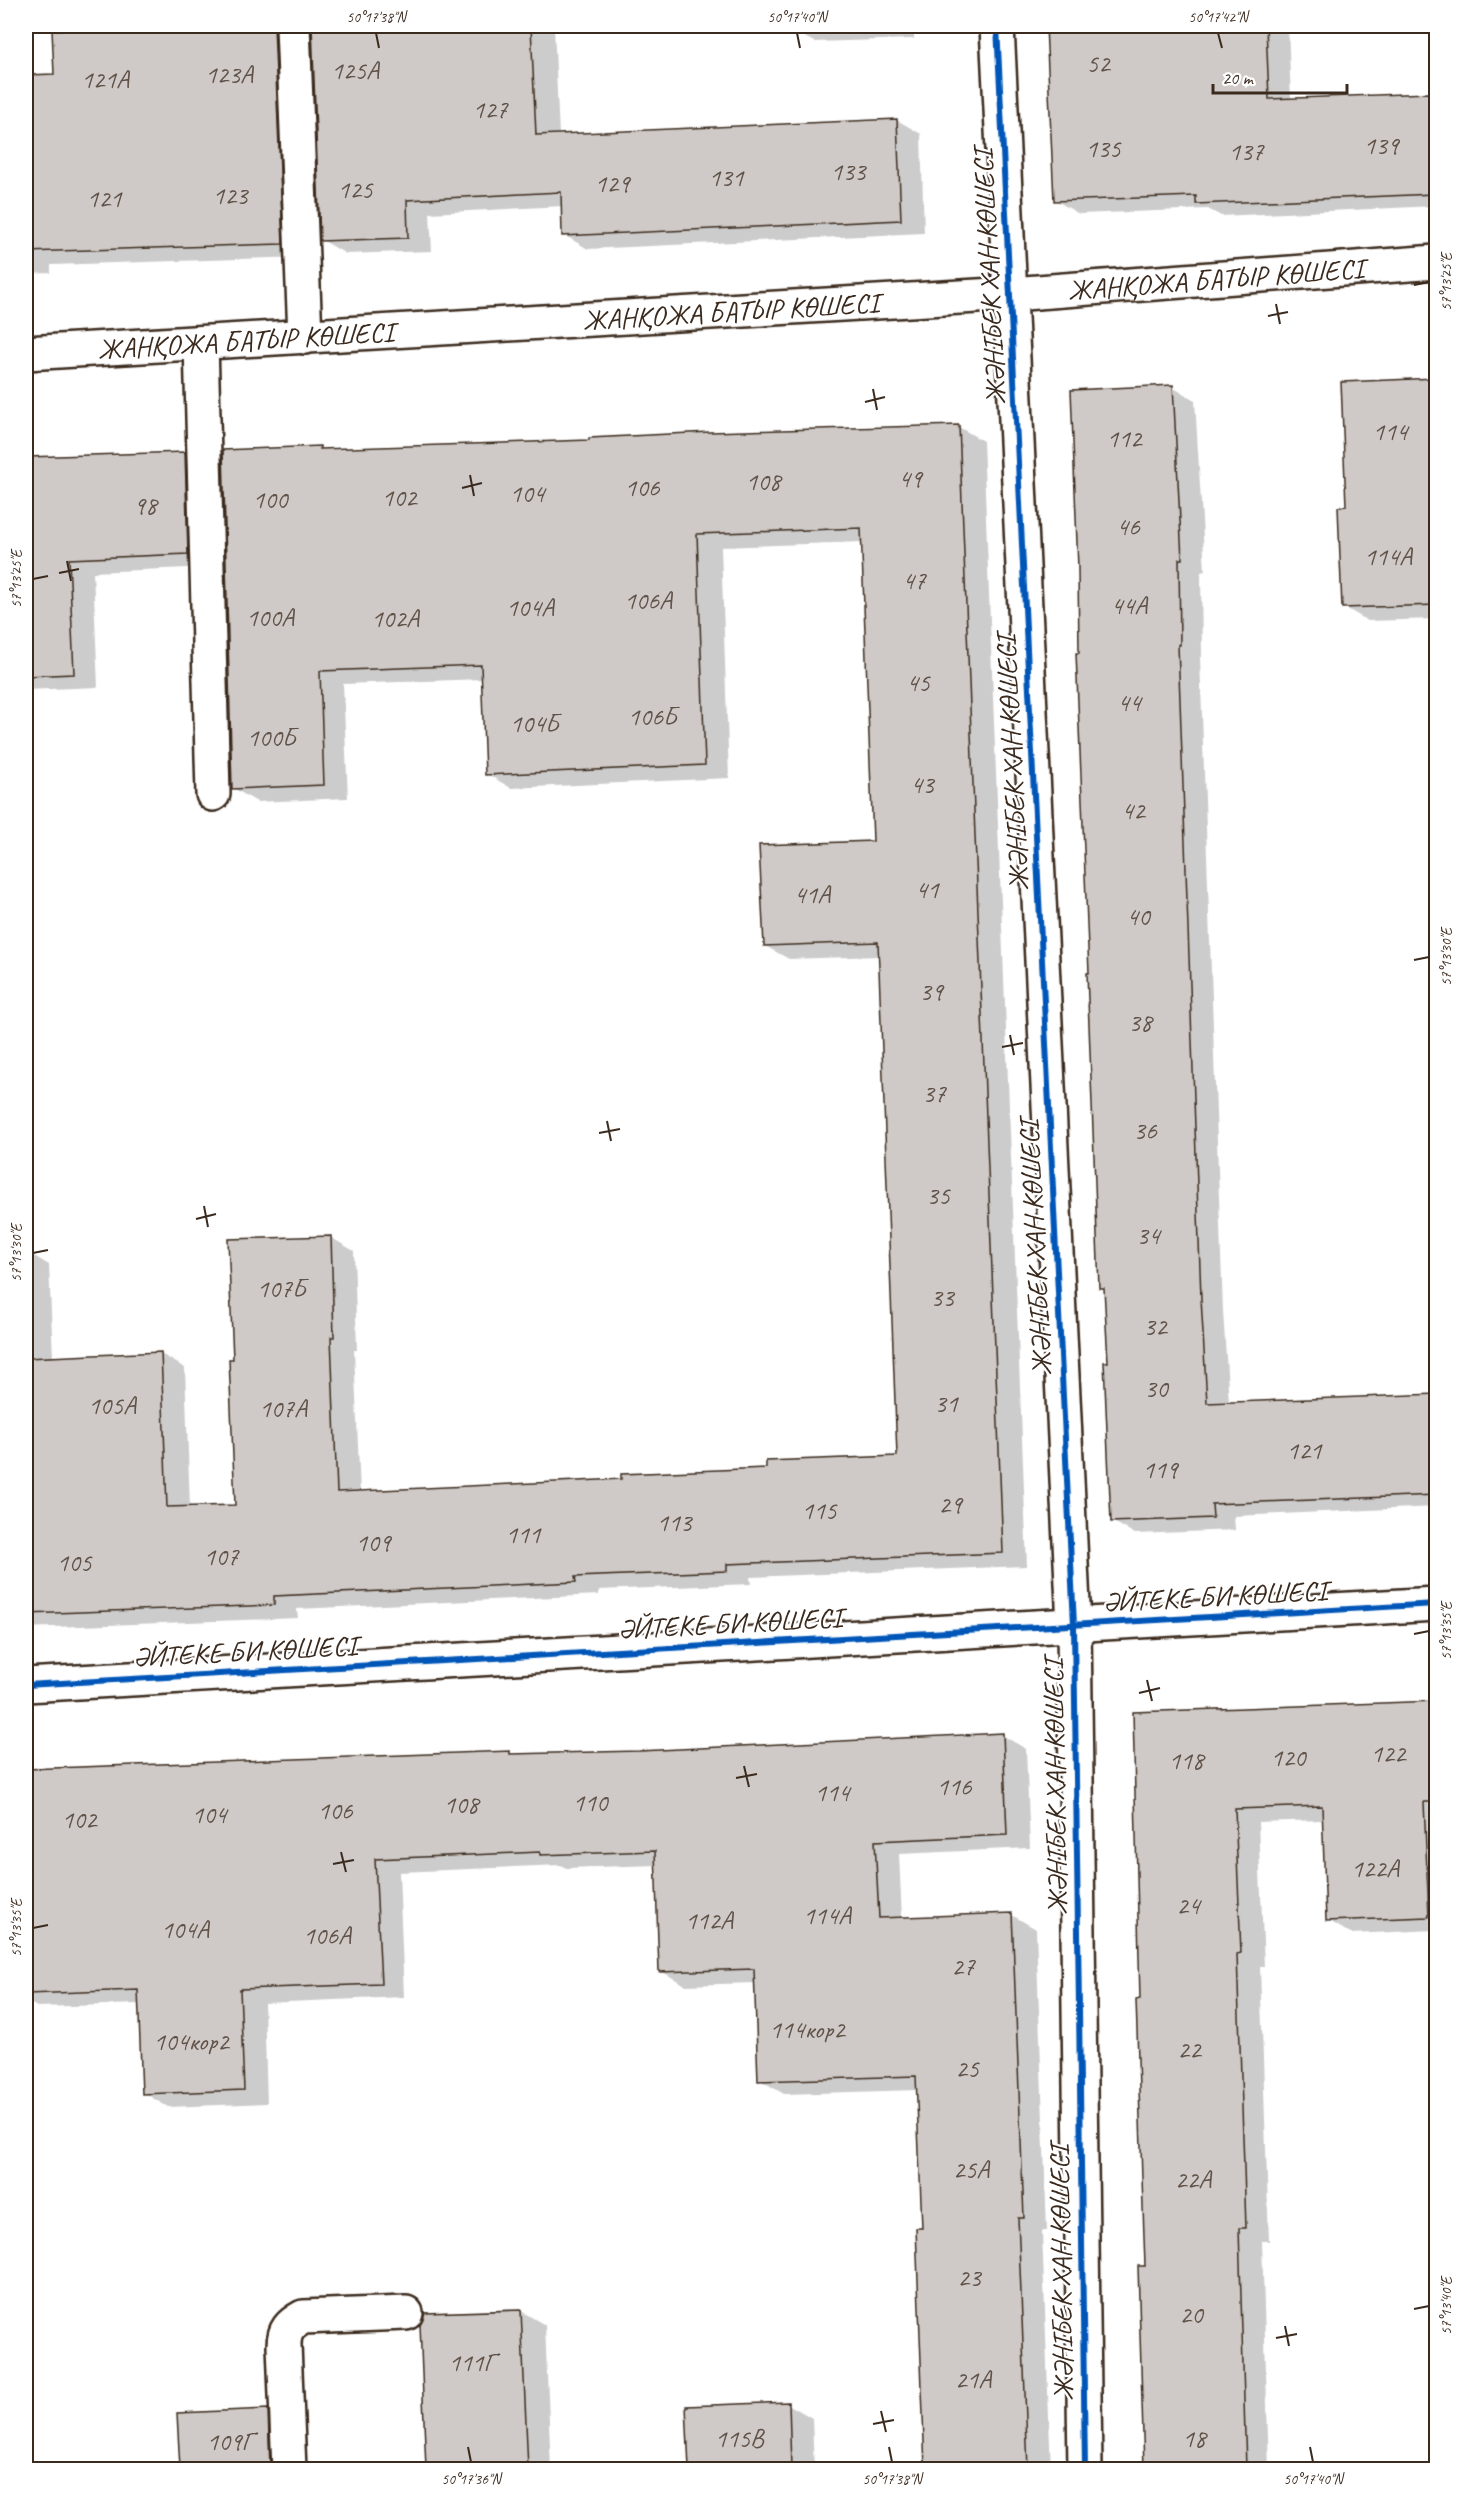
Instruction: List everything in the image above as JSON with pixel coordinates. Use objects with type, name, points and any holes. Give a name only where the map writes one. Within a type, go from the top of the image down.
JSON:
[{"type":"street","points":[[293,26],[305,337]]},
{"type":"street","name":"ЖӘНІБЕК ХАН КӨШЕСІ","points":[[997,26],[1074,1625],[1085,2469]]},
{"type":"street","name":"ЖАНҚОЖА БАТЫР КӨШЕСІ","points":[[26,353],[1011,294],[1437,262]]},
{"type":"street","points":[[201,343],[213,794]]},
{"type":"street","name":"ӘЙТЕКЕ БИ КӨШЕСІ","points":[[26,1685],[1437,1604]]},
{"type":"street","points":[[289,2469],[284,2334],[292,2322],[303,2317],[406,2313]]},
{"type":"building","points":[[174,26],[274,26],[283,244],[26,252],[26,75],[54,74],[52,30]]},
{"type":"building","points":[[312,26],[531,26],[536,135],[897,119],[901,220],[562,236],[561,192],[407,200],[408,238],[320,241]]},
{"type":"building","points":[[1046,26],[1266,26],[1269,99],[1430,93],[1435,194],[1196,204],[1196,196],[1054,201]]},
{"type":"building","points":[[1437,378],[1437,605],[1342,608],[1338,507],[1346,506],[1341,382]]},
{"type":"building","points":[[1173,385],[1182,559],[1179,559],[1180,645],[1178,645],[1201,1298],[1207,1403],[1437,1394],[1437,1495],[1212,1504],[1213,1518],[1111,1522],[1104,1362],[1108,1362],[1104,1288],[1099,1288],[1087,973],[1089,973],[1076,653],[1079,653],[1078,568],[1071,390]]},
{"type":"building","points":[[959,425],[1003,1553],[727,1564],[727,1571],[575,1577],[576,1582],[274,1596],[274,1605],[26,1614],[26,1358],[161,1352],[167,1507],[235,1505],[229,1359],[233,1359],[228,1239],[331,1236],[334,1337],[331,1337],[337,1492],[621,1479],[621,1474],[766,1468],[766,1461],[897,1456],[878,942],[764,946],[759,845],[873,841],[861,528],[697,534],[705,765],[485,775],[481,665],[320,671],[324,785],[232,789],[223,450],[589,440],[589,438],[710,432]]},
{"type":"building","points":[[185,452],[188,554],[69,559],[74,674],[26,676],[26,457]]},
{"type":"building","points":[[1437,1701],[1437,1802],[1424,1802],[1429,1917],[1326,1921],[1322,1806],[1235,1809],[1241,1953],[1237,1954],[1246,2228],[1239,2228],[1246,2469],[1144,2469],[1138,2266],[1145,2266],[1136,2000],[1140,1999],[1133,1712]]},
{"type":"building","points":[[1003,1733],[1007,1835],[875,1841],[879,1918],[1012,1913],[1024,2218],[1018,2218],[1028,2469],[925,2469],[916,2228],[922,2228],[916,2076],[758,2081],[754,1969],[659,1972],[655,1851],[540,1855],[540,1852],[375,1859],[381,1984],[240,1989],[244,2090],[142,2094],[138,1990],[26,1994],[26,1892],[30,1892],[26,1769],[510,1751],[510,1754],[639,1751]]},
{"type":"building","points":[[521,2310],[528,2469],[426,2469],[420,2325],[425,2313]]},
{"type":"building","points":[[789,2402],[791,2469],[689,2469],[686,2406]]},
{"type":"building","points":[[268,2409],[270,2469],[180,2469],[177,2413]]},
{"type":"cycle path","points":[[997,26],[1074,1625],[1085,2470]]},
{"type":"cycle path","points":[[26,1685],[1436,1604]]}]
